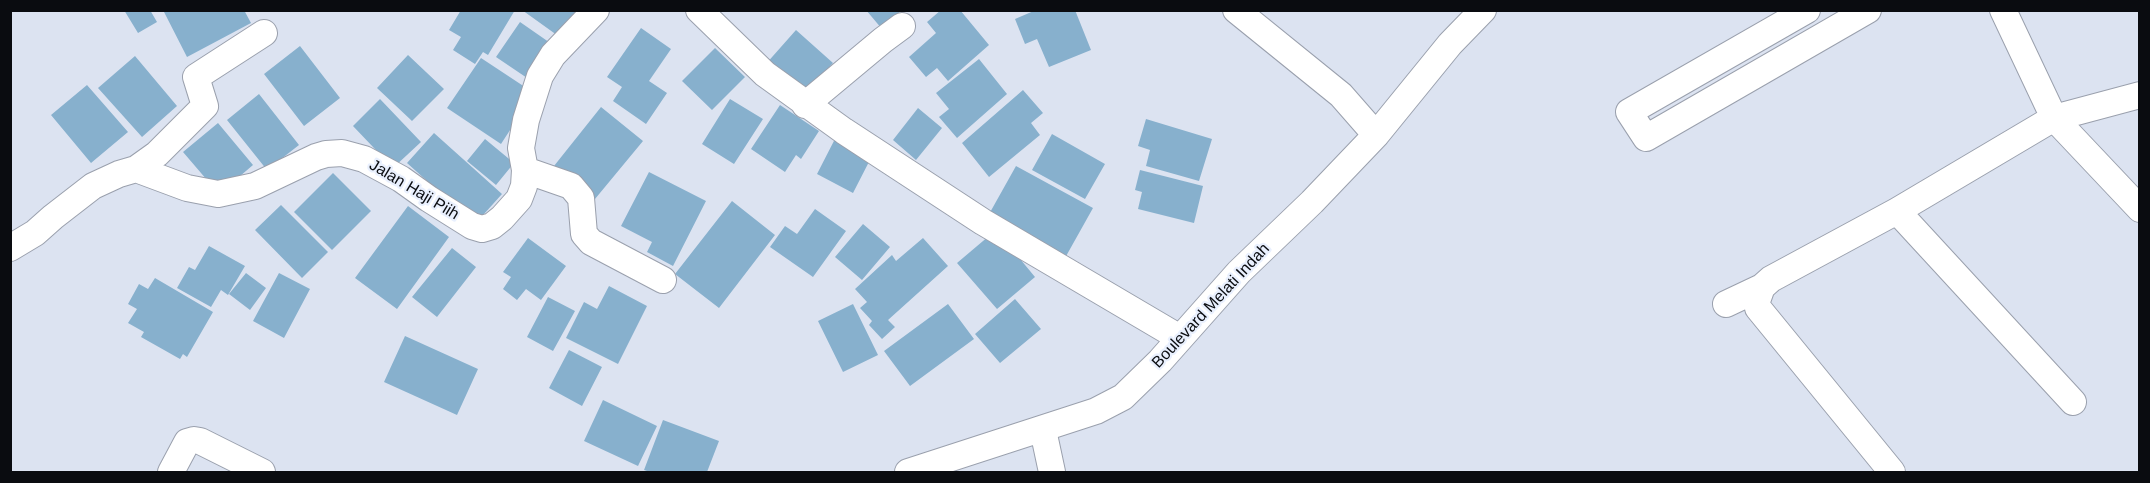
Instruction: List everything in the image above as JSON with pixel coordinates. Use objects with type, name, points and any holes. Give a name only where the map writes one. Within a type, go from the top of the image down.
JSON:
[{"type":"street","name":"Jalan Haji Piih","points":[[136,170],[187,188],[218,194],[255,186],[316,157],[342,153],[364,159],[393,174],[472,226],[482,229],[492,226],[519,199],[524,186],[525,170],[521,148],[526,120],[540,76],[554,55],[596,10]]},
{"type":"street","points":[[699,10],[765,75],[805,105],[983,222],[1180,338]]},
{"type":"street","points":[[1236,10],[1341,95],[1376,135]]},
{"type":"street","name":"Boulevard Melati Indah","points":[[908,472],[1043,430],[1096,411],[1123,397],[1136,386],[1239,272],[1312,202],[1376,135],[1450,44],[1483,10]]},
{"type":"street","points":[[1807,10],[1629,112],[1646,138],[1868,10]]},
{"type":"street","points":[[2003,10],[2054,118],[2139,209]]},
{"type":"street","points":[[1785,23],[1801,49]]},
{"type":"street","points":[[805,105],[902,26]]},
{"type":"street","points":[[10,248],[35,233],[93,186],[119,174],[136,170],[157,154],[205,106],[196,78],[264,33]]},
{"type":"street","points":[[1726,304],[1762,287],[1771,279],[1897,211],[2054,118],[2139,95]]},
{"type":"street","points":[[525,170],[571,186],[581,198],[584,234],[591,242],[663,280]]},
{"type":"street","points":[[1897,211],[2073,402]]},
{"type":"street","points":[[1762,287],[1757,301],[1758,308],[1892,472]]},
{"type":"street","points":[[1043,430],[1052,472]]},
{"type":"street","points":[[171,472],[188,442],[194,440],[262,472]]},
{"type":"building","points":[[124,10],[150,10],[157,22],[138,33]]},
{"type":"building","points":[[163,10],[244,10],[251,23],[187,57]]},
{"type":"building","points":[[461,10],[515,10],[488,55],[483,52],[475,64],[453,50],[461,37],[449,30]]},
{"type":"building","points":[[522,10],[580,10],[561,38]]},
{"type":"building","points":[[866,10],[902,10],[882,29]]},
{"type":"building","points":[[941,10],[960,10],[989,45],[948,81],[937,68],[926,77],[909,57],[936,33],[927,22]]},
{"type":"building","points":[[1036,10],[1075,10],[1091,50],[1049,67],[1037,39],[1025,44],[1015,19]]},
{"type":"building","points":[[520,22],[556,47],[533,82],[496,57]]},
{"type":"building","points":[[641,28],[671,49],[649,81],[667,93],[646,124],[613,101],[622,87],[607,77]]},
{"type":"building","points":[[796,30],[833,63],[802,98],[765,65]]},
{"type":"building","points":[[300,46],[340,98],[304,126],[264,74]]},
{"type":"building","points":[[715,48],[745,77],[712,110],[682,81]]},
{"type":"building","points":[[408,55],[444,89],[412,121],[377,88]]},
{"type":"building","points":[[135,56],[177,106],[142,137],[98,88]]},
{"type":"building","points":[[481,58],[534,93],[501,144],[447,108]]},
{"type":"building","points":[[979,59],[1007,94],[957,138],[939,117],[949,109],[936,93]]},
{"type":"building","points":[[87,85],[128,132],[91,163],[51,115]]},
{"type":"building","points":[[1023,90],[1043,113],[1031,123],[1040,135],[989,177],[962,143]]},
{"type":"building","points":[[259,94],[299,145],[267,170],[227,120]]},
{"type":"building","points":[[380,99],[421,142],[393,168],[353,126]]},
{"type":"building","points":[[730,99],[763,119],[734,164],[702,144]]},
{"type":"building","points":[[780,105],[819,131],[801,159],[796,155],[785,172],[751,149]]},
{"type":"building","points":[[601,107],[643,141],[595,199],[554,166]]},
{"type":"building","points":[[918,108],[942,128],[916,160],[893,140]]},
{"type":"building","points":[[1146,119],[1212,139],[1199,181],[1146,166],[1150,150],[1138,146]]},
{"type":"building","points":[[218,123],[253,165],[219,194],[183,152]]},
{"type":"building","points":[[434,133],[502,194],[475,224],[407,163]]},
{"type":"building","points":[[1052,134],[1105,164],[1085,199],[1032,170]]},
{"type":"building","points":[[837,135],[873,154],[853,193],[817,174]]},
{"type":"building","points":[[485,139],[514,163],[496,185],[467,161]]},
{"type":"building","points":[[1016,166],[1093,208],[1065,258],[988,216]]},
{"type":"building","points":[[1140,170],[1203,186],[1194,223],[1138,209],[1142,192],[1135,190]]},
{"type":"building","points":[[649,172],[706,201],[673,266],[647,252],[652,242],[621,226]]},
{"type":"building","points":[[333,173],[371,211],[332,250],[294,212]]},
{"type":"building","points":[[732,201],[775,235],[719,308],[675,274]]},
{"type":"building","points":[[281,205],[328,252],[302,278],[255,230]]},
{"type":"building","points":[[408,206],[449,237],[397,309],[355,278]]},
{"type":"building","points":[[815,209],[846,231],[813,277],[770,247],[785,226],[797,234]]},
{"type":"building","points":[[863,224],[890,247],[862,280],[835,257]]},
{"type":"building","points":[[996,230],[1035,277],[997,309],[957,263]]},
{"type":"building","points":[[528,238],[566,266],[541,300],[526,289],[517,300],[503,289],[511,277],[503,272]]},
{"type":"building","points":[[923,238],[948,266],[888,320],[895,327],[882,339],[869,325],[872,321],[860,308],[867,302],[855,289],[892,255],[896,261]]},
{"type":"building","points":[[209,246],[245,266],[228,295],[221,290],[211,307],[177,288],[189,267],[195,270]]},
{"type":"building","points":[[452,248],[476,267],[437,317],[412,297]]},
{"type":"building","points":[[246,273],[266,288],[250,310],[229,294]]},
{"type":"building","points":[[279,273],[310,289],[284,338],[253,321]]},
{"type":"building","points":[[155,278],[213,312],[187,357],[183,354],[180,359],[141,337],[144,332],[128,323],[137,309],[128,304],[139,284],[148,289]]},
{"type":"building","points":[[609,286],[647,306],[618,364],[566,338],[584,302],[597,309]]},
{"type":"building","points":[[548,297],[575,311],[553,351],[527,337]]},
{"type":"building","points":[[1015,299],[1041,329],[1000,363],[975,334]]},
{"type":"building","points":[[853,304],[878,355],[843,372],[818,321]]},
{"type":"building","points":[[948,304],[974,339],[910,386],[884,351]]},
{"type":"building","points":[[405,336],[478,369],[457,415],[384,382]]},
{"type":"building","points":[[569,350],[602,367],[582,406],[549,388]]},
{"type":"building","points":[[603,400],[657,426],[638,466],[584,441]]},
{"type":"building","points":[[663,420],[719,441],[707,472],[650,472],[644,470]]}]
